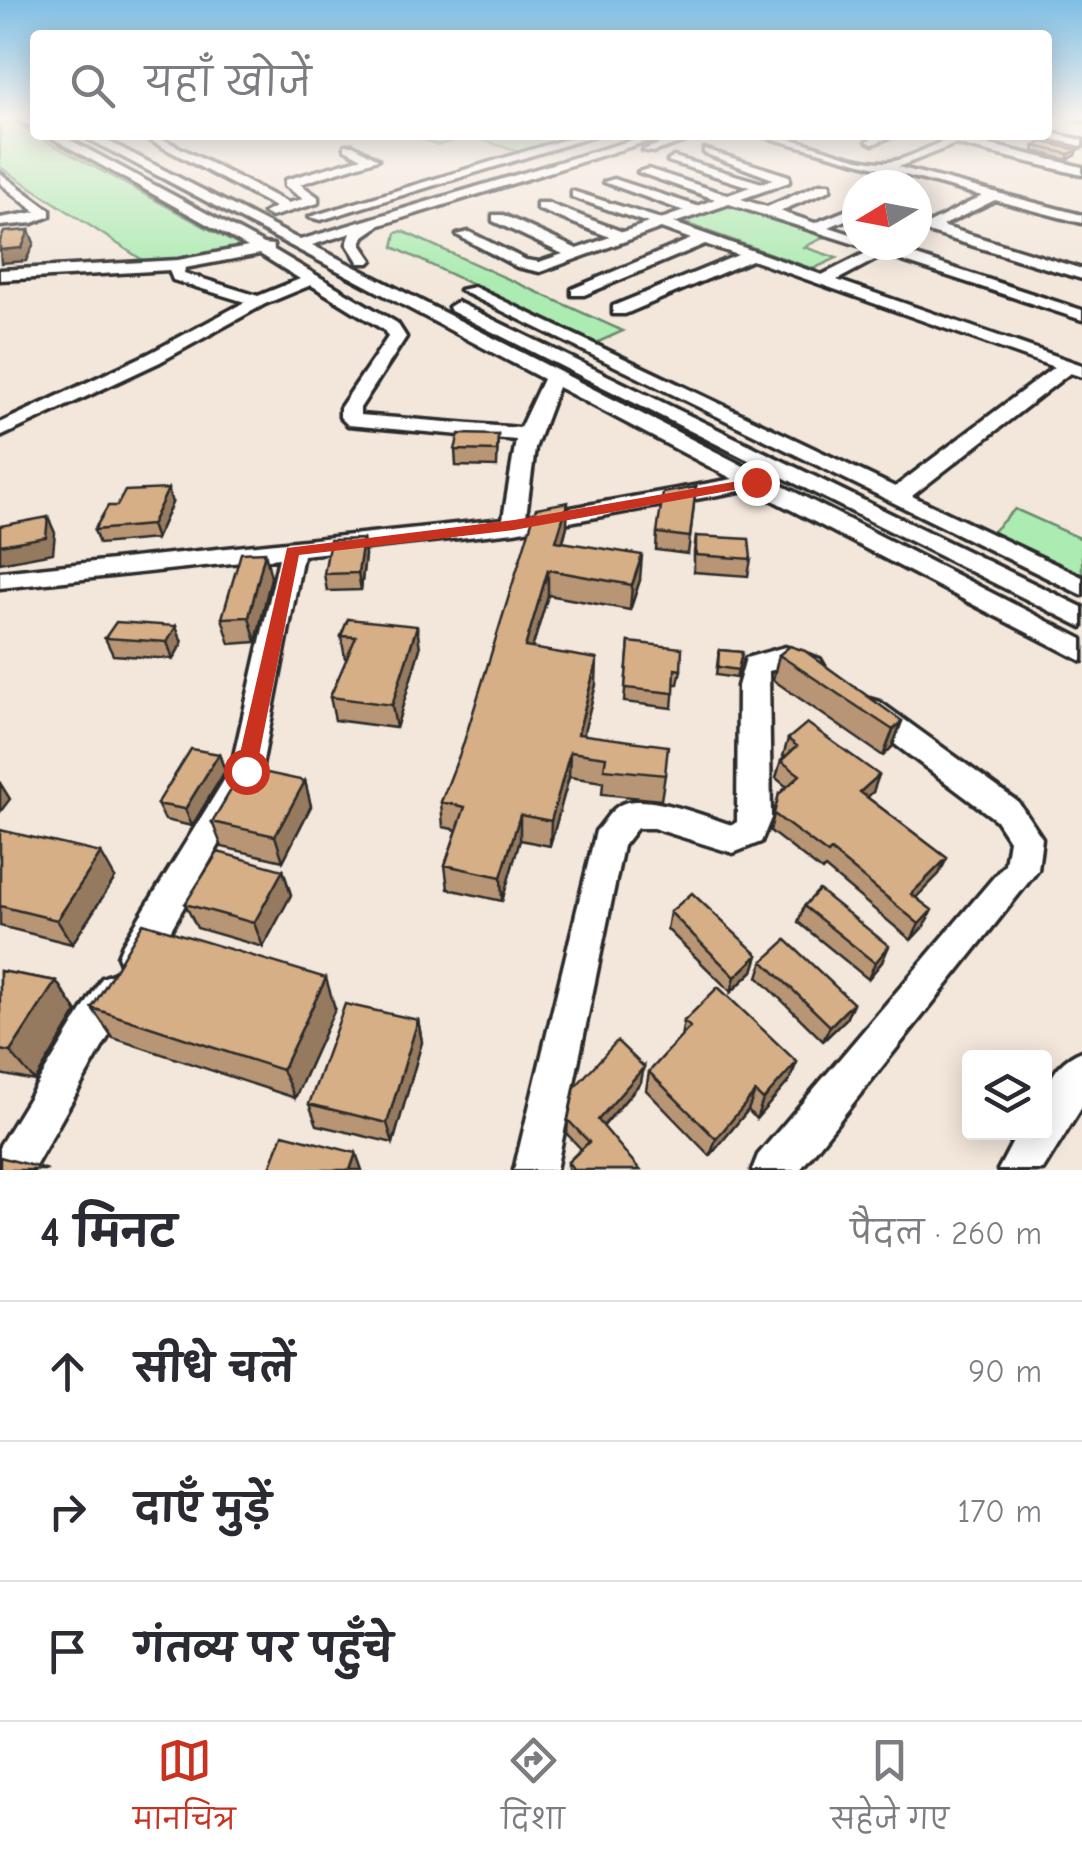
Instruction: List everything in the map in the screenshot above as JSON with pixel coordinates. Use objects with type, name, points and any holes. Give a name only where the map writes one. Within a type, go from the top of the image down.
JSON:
[{"type":"street","points":[[121,172],[262,249],[396,333],[350,408],[350,417],[366,423],[528,435]]},
{"type":"street","points":[[166,172],[364,260],[1082,618]]},
{"type":"street","points":[[209,172],[279,210],[303,235],[554,377],[1082,651]]},
{"type":"street","points":[[279,210],[313,200],[290,186],[290,182],[327,172]]},
{"type":"street","points":[[0,275],[178,265],[262,249],[466,172]]},
{"type":"street","points":[[364,260],[355,241],[368,218],[505,172]]},
{"type":"street","points":[[303,235],[541,172]]},
{"type":"street","points":[[355,241],[579,172]]},
{"type":"street","points":[[644,172],[842,236]]},
{"type":"street","points":[[712,172],[763,187]]},
{"type":"street","points":[[464,235],[532,267],[625,238],[784,178],[766,172]]},
{"type":"street","points":[[900,172],[1082,218]]},
{"type":"street","points":[[0,177],[46,214],[0,222]]},
{"type":"street","points":[[437,192],[447,177]]},
{"type":"street","points":[[610,182],[698,211]]},
{"type":"street","points":[[494,186],[542,183]]},
{"type":"street","points":[[767,212],[825,187]]},
{"type":"street","points":[[577,194],[1075,368]]},
{"type":"street","points":[[932,226],[992,196]]},
{"type":"street","points":[[542,206],[625,238]]},
{"type":"street","points":[[973,206],[1082,236]]},
{"type":"street","points":[[816,228],[842,217]]},
{"type":"street","points":[[498,218],[576,254]]},
{"type":"street","points":[[932,232],[1082,274]]},
{"type":"street","points":[[578,292],[706,238]]},
{"type":"street","points":[[619,310],[752,254]]},
{"type":"street","points":[[824,280],[859,260]]},
{"type":"street","points":[[920,260],[1082,315]]},
{"type":"street","points":[[178,265],[179,277],[259,301]]},
{"type":"street","points":[[0,431],[154,358],[259,301],[313,279]]},
{"type":"street","points":[[468,290],[1082,588]]},
{"type":"street","points":[[512,336],[572,340]]},
{"type":"street","points":[[896,497],[1075,368]]},
{"type":"street","points":[[514,525],[528,435],[537,402],[554,377]]},
{"type":"street","points":[[0,580],[514,525],[756,482],[787,472]]},
{"type":"street","points":[[9,1170],[246,771],[292,551]]},
{"type":"street","points":[[535,1170],[608,841],[629,815],[653,815],[734,839],[748,832],[755,818],[752,686],[756,665],[785,658],[810,666],[1007,810],[1026,838],[1022,870],[772,1170]]},
{"type":"street","points":[[1019,1170],[1063,1107]]},
{"type":"green space","points":[[7,172],[103,172],[240,246],[216,256],[144,261]]},
{"type":"green space","points":[[729,205],[825,237],[804,247],[837,258],[813,269],[682,222]]},
{"type":"green space","points":[[402,231],[623,331],[596,343],[393,247],[396,233]]},
{"type":"green space","points":[[1015,509],[1082,539],[1082,574],[992,532]]},
{"type":"building","points":[[29,230],[22,248],[0,250],[4,232]]},
{"type":"building","points":[[459,434],[498,435],[497,451],[455,450]]},
{"type":"building","points":[[696,487],[690,537],[657,533],[663,493]]},
{"type":"building","points":[[168,489],[151,525],[94,530],[108,506],[117,506],[125,491]]},
{"type":"building","points":[[568,502],[556,541],[642,555],[632,585],[548,570],[525,647],[597,659],[578,734],[668,746],[665,775],[604,769],[606,757],[570,752],[551,821],[520,815],[501,877],[445,865],[465,807],[441,802],[462,748],[536,508]]},
{"type":"building","points":[[48,517],[46,537],[0,545],[0,526]]},
{"type":"building","points":[[696,536],[749,539],[751,559],[696,555]]},
{"type":"building","points":[[363,539],[358,573],[324,574],[330,540]]},
{"type":"building","points":[[265,552],[249,617],[222,618],[241,553]]},
{"type":"building","points":[[348,619],[417,626],[392,705],[330,697],[356,637],[341,636]]},
{"type":"building","points":[[116,622],[176,626],[167,642],[105,638]]},
{"type":"building","points":[[629,642],[682,648],[681,670],[675,669],[674,693],[625,688]]},
{"type":"building","points":[[790,646],[805,651],[902,721],[893,730],[779,655]]},
{"type":"building","points":[[719,650],[742,652],[738,670],[718,667]]},
{"type":"building","points":[[807,723],[879,775],[860,792],[947,858],[911,894],[932,910],[919,924],[831,851],[828,854],[774,814],[779,794],[800,775],[781,761],[797,746],[788,739]]},
{"type":"building","points":[[191,749],[219,754],[185,809],[157,804]]},
{"type":"building","points":[[244,768],[305,781],[275,836],[212,822]]},
{"type":"building","points":[[0,830],[101,853],[57,920],[0,906]]},
{"type":"building","points":[[218,852],[283,870],[254,923],[185,904]]},
{"type":"building","points":[[819,890],[889,946],[875,963],[804,906]]},
{"type":"building","points":[[692,893],[758,955],[735,977],[670,912]]},
{"type":"building","points":[[143,923],[326,978],[282,1070],[92,1008]]},
{"type":"building","points":[[786,940],[853,1003],[830,1026],[763,961]]},
{"type":"building","points":[[0,971],[56,981],[10,1052],[0,1050]]},
{"type":"building","points":[[718,987],[797,1062],[763,1100],[755,1092],[716,1139],[649,1072],[690,1027],[684,1021]]},
{"type":"building","points":[[345,1004],[418,1020],[387,1123],[309,1104]]},
{"type":"building","points":[[617,1041],[644,1067],[598,1120],[640,1170],[574,1170],[568,1162],[589,1142],[568,1120],[575,1087]]},
{"type":"building","points":[[283,1134],[356,1153],[350,1170],[269,1170]]},
{"type":"building","points":[[0,1157],[48,1170],[0,1170]]},
{"type":"route","points":[[246,771],[292,551],[514,525],[756,482]]}]
